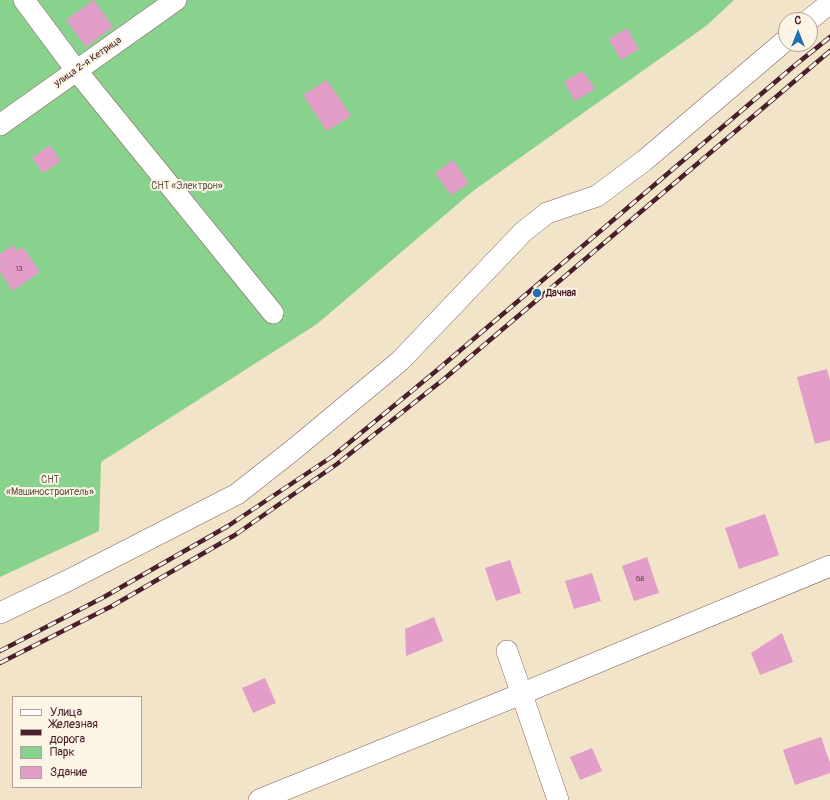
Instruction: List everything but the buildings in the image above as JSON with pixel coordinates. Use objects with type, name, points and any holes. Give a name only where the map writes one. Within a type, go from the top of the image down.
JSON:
[{"type":"street","points":[[24,0],[76,70],[274,313]]},
{"type":"street","name":"улица 2-я Кетрица","points":[[0,125],[176,0]]},
{"type":"street","points":[[0,613],[67,581],[237,494],[294,450],[400,361],[523,232],[547,212],[596,196],[645,160],[778,47]]},
{"type":"street","points":[[259,800],[522,694],[830,566]]},
{"type":"street","points":[[507,651],[558,800]]},
{"type":"green space","name":"СНТ «Электрон»","points":[[0,0],[734,0],[706,26],[473,191],[317,324],[101,462],[99,531],[0,577]]},
{"type":"railway","points":[[0,651],[104,597],[228,526],[333,456],[436,371],[830,37]]},
{"type":"railway","points":[[0,663],[112,606],[235,535],[337,464],[444,379],[830,51]]},
{"type":"place","name":"Дачная","points":[[537,293]]},
{"type":"park label","name":"СНТ «Машиностроитель»","points":[[50,486]]}]
